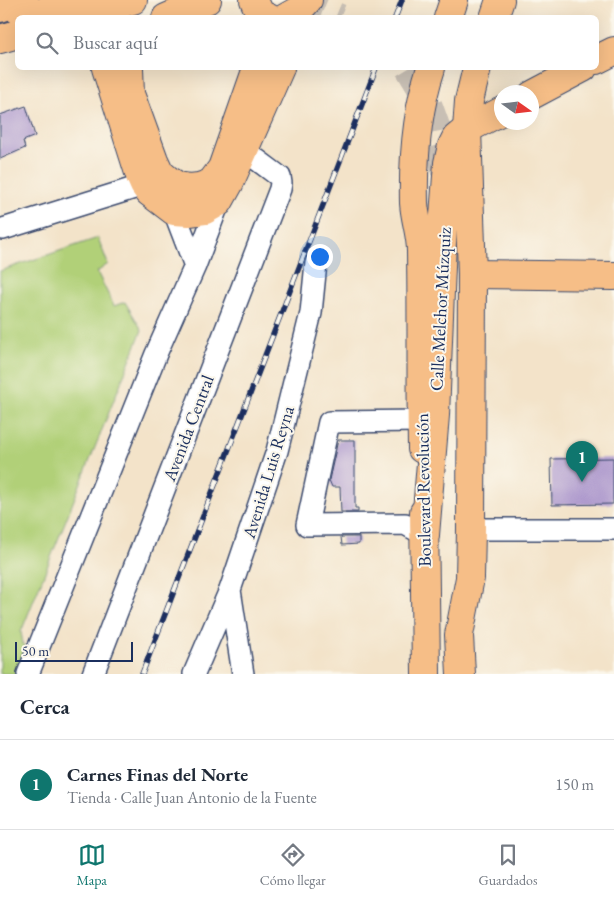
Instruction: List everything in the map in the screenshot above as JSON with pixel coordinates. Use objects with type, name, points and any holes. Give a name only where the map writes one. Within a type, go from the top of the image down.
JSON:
[{"type":"main road","points":[[0,8],[24,0]]},
{"type":"main road","points":[[33,15],[82,0]]},
{"type":"main road","points":[[86,15],[133,0]]},
{"type":"main road","points":[[173,15],[207,0]]},
{"type":"main road","points":[[265,13],[299,10],[309,0]]},
{"type":"main road","points":[[303,15],[309,0]]},
{"type":"main road","points":[[449,15],[454,0]]},
{"type":"main road","points":[[466,15],[470,0]]},
{"type":"main road","points":[[495,15],[500,0]]},
{"type":"main road","points":[[0,24],[15,20]]},
{"type":"main road","points":[[0,39],[15,35]]},
{"type":"main road","points":[[599,58],[614,51]]},
{"type":"main road","points":[[107,70],[144,186],[174,211],[189,212],[205,210],[219,202],[229,184],[257,70]]},
{"type":"main road","points":[[129,70],[130,94],[145,138],[160,173],[167,180],[178,186],[190,188],[211,183],[238,145],[279,70]]},
{"type":"main road","name":"Boulevard Revolución","points":[[426,674],[421,249],[414,204],[420,117],[431,70]]},
{"type":"main road","points":[[421,249],[429,198],[429,172],[433,136],[450,70]]},
{"type":"main road","points":[[459,635],[470,578],[472,274],[467,129],[469,101],[477,70]]},
{"type":"main road","points":[[539,91],[579,70]]},
{"type":"main road","name":"Calle Melchor Múzquiz","points":[[425,535],[435,415],[442,242],[448,163],[456,138],[467,129],[494,115]]},
{"type":"main road","points":[[458,234],[457,416],[461,674]]},
{"type":"main road","points":[[472,274],[614,276]]},
{"type":"street","name":"Avenida Central","points":[[93,674],[280,189],[280,177],[238,145]]},
{"type":"street","points":[[3,229],[144,186]]},
{"type":"street","points":[[28,674],[156,354],[195,266],[219,202]]},
{"type":"street","points":[[174,211],[195,266]]},
{"type":"street","name":"Avenida Luis Reyna","points":[[194,674],[230,590],[277,451],[311,313],[316,264]]},
{"type":"street","points":[[422,421],[329,422],[307,525],[405,524],[425,535]]},
{"type":"street","points":[[471,529],[614,529]]},
{"type":"street","points":[[230,590],[243,674]]},
{"type":"green space","points":[[98,238],[108,264],[97,272],[114,306],[125,302],[142,330],[21,632],[23,644],[30,651],[19,674],[0,674],[0,271]]},
{"type":"building","points":[[26,106],[35,136],[23,141],[25,148],[0,159],[0,115]]},
{"type":"building","points":[[338,440],[355,440],[355,508],[358,508],[358,512],[341,512],[340,487],[332,487],[329,480]]},
{"type":"building","points":[[613,458],[613,504],[552,505],[551,459]]},
{"type":"building","points":[[341,537],[359,537],[359,544],[342,545]]},
{"type":"tunnel","points":[[297,0],[333,15]]},
{"type":"tunnel","points":[[410,70],[424,93],[437,129],[446,178]]},
{"type":"railway","points":[[396,15],[402,0]]},
{"type":"railway","points":[[142,674],[375,70]]},
{"type":"place","name":"Carnes Finas del Norte","points":[[582,482]]}]
